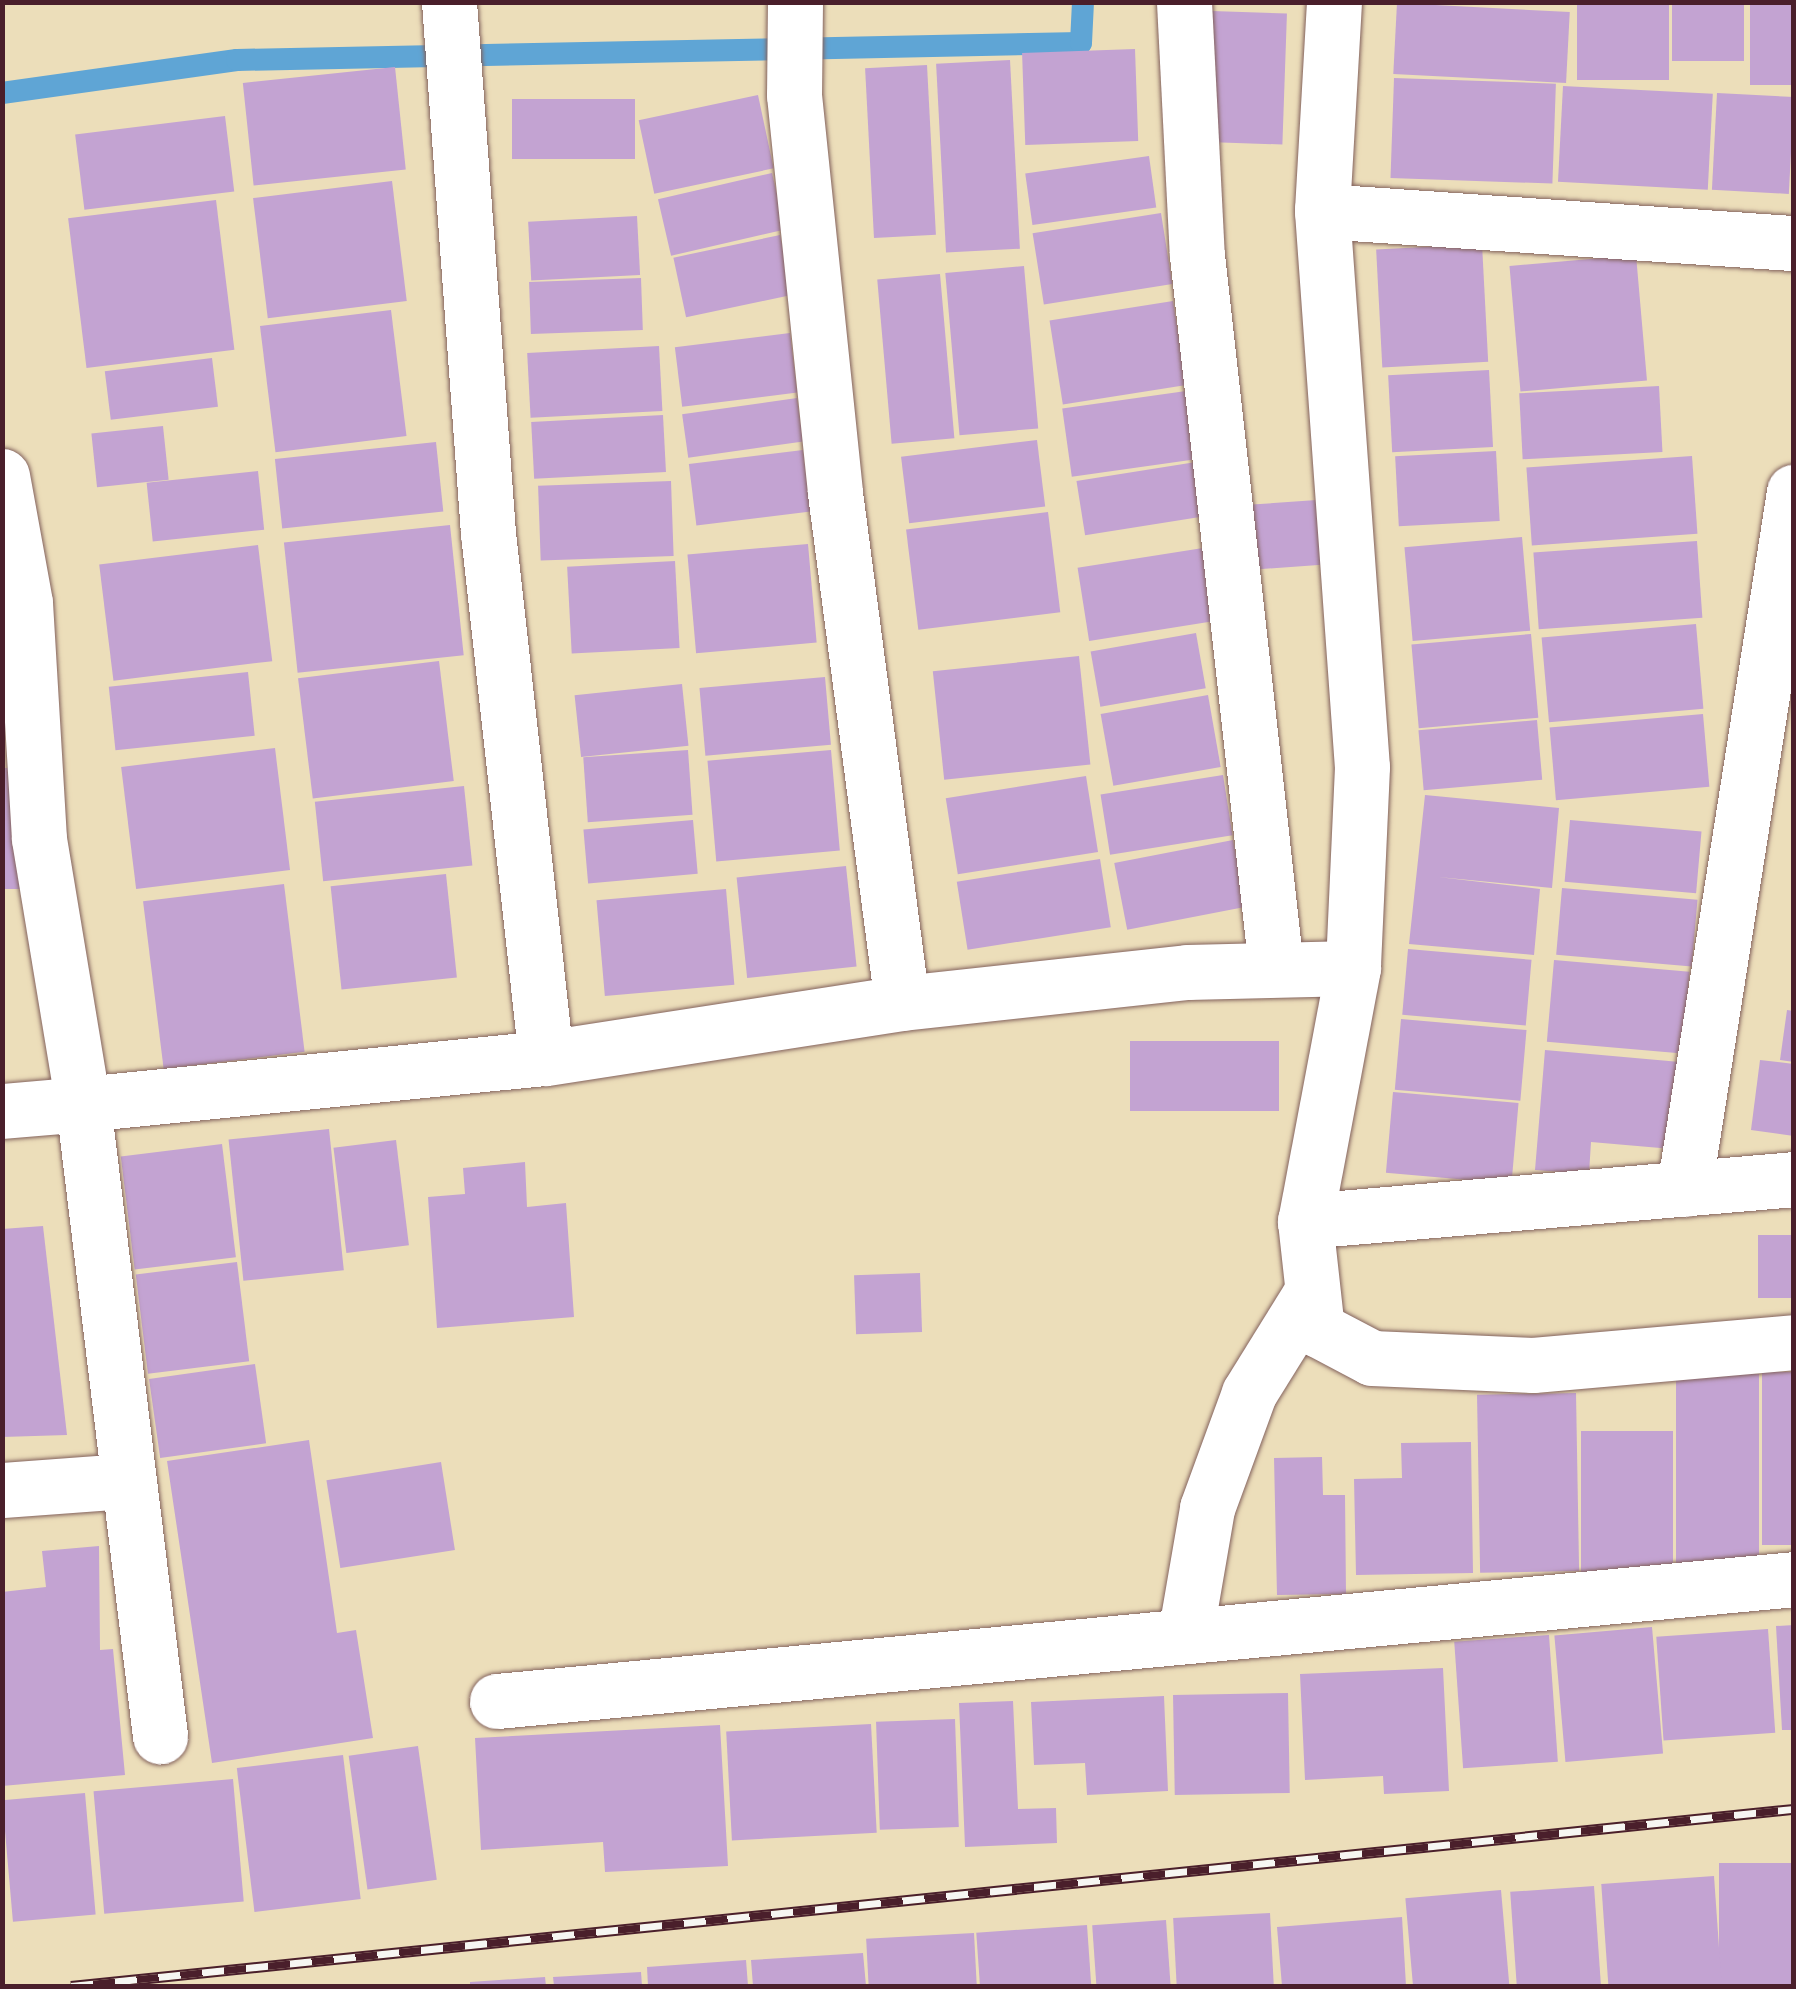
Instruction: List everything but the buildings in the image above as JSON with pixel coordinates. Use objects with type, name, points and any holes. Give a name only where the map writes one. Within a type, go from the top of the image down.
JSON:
[{"type":"street","points":[[1184,2],[1197,255],[1276,968]]},
{"type":"street","points":[[1334,2],[1322,211],[1362,767],[1353,968],[1306,1221],[1308,1298],[1317,1329],[1335,1345],[1440,1365],[1794,1342]]},
{"type":"street","points":[[794,7],[794,95],[902,1003]]},
{"type":"street","points":[[449,10],[488,533],[546,1058]]},
{"type":"street","points":[[1322,211],[1794,242]]},
{"type":"street","points":[[2,476],[39,839],[83,1104],[125,1481],[160,1736]]},
{"type":"street","points":[[1684,1189],[1794,492]]},
{"type":"street","points":[[2,1111],[546,1058],[902,1003],[1276,968],[1353,968]]},
{"type":"street","points":[[1306,1221],[1794,1179]]},
{"type":"street","points":[[1185,1636],[1207,1508],[1243,1409],[1308,1298]]},
{"type":"street","points":[[2,1490],[125,1481]]},
{"type":"street","points":[[497,1701],[1794,1579]]},
{"type":"waterway","points":[[2,93],[237,60],[1081,43],[1083,2]]},
{"type":"railway","points":[[71,1986],[1794,1809]]}]
